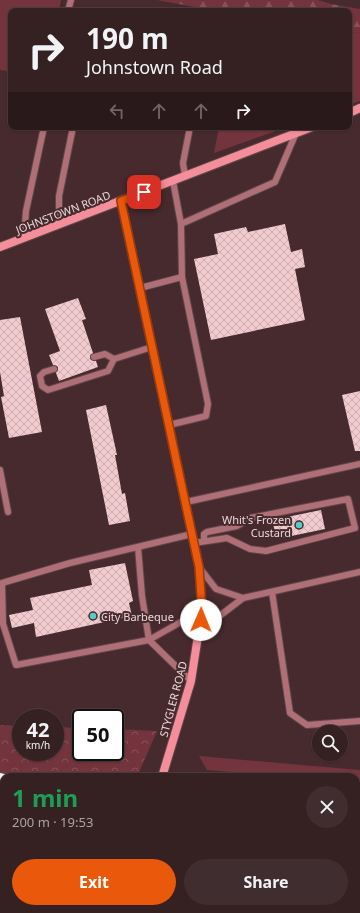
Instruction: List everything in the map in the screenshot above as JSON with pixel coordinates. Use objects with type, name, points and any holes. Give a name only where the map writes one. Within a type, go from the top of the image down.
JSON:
[{"type":"main road","name":"JOHNSTOWN ROAD","points":[[0,247],[304,130]]},
{"type":"main road","name":"STYGLER ROAD","points":[[121,201],[199,567],[202,610],[200,631],[191,681],[163,773]]},
{"type":"lane","points":[[24,238],[26,210],[43,130]]},
{"type":"lane","points":[[59,225],[59,196],[72,130]]},
{"type":"lane","points":[[185,176],[183,163],[189,130]]},
{"type":"lane","points":[[181,224],[275,182],[296,133]]},
{"type":"lane","points":[[169,425],[206,416],[208,404],[182,277],[181,224],[173,181]]},
{"type":"lane","points":[[140,288],[182,277]]},
{"type":"lane","points":[[54,369],[44,372],[40,376],[42,386],[48,390],[108,371],[114,359],[152,347]]},
{"type":"lane","points":[[94,357],[106,354],[114,359]]},
{"type":"lane","points":[[186,502],[360,464]]},
{"type":"lane","points":[[0,470],[8,512]]},
{"type":"lane","points":[[202,610],[150,640],[16,665],[3,624],[2,583],[70,563],[138,547],[193,539],[204,541],[227,538],[250,549],[266,551],[355,528],[348,499],[250,518],[238,526],[207,532],[204,534],[204,541]]},
{"type":"lane","points":[[138,547],[142,596],[150,640],[191,681]]},
{"type":"lane","points":[[199,567],[216,589],[243,598]]},
{"type":"lane","points":[[200,631],[243,598],[360,572]]},
{"type":"lane","points":[[272,592],[290,713],[307,725],[360,721]]},
{"type":"green space","points":[[0,0],[61,0],[60,8],[8,8],[8,71],[0,70]]},
{"type":"green space","points":[[157,0],[318,0],[360,9],[360,33],[352,32],[352,8],[200,8]]},
{"type":"green space","points":[[352,32],[360,33],[360,101],[352,104]]},
{"type":"green space","points":[[218,130],[279,130],[214,153]]},
{"type":"green space","points":[[0,725],[12,726],[12,761],[64,761],[64,727],[72,728],[72,761],[124,761],[124,729],[157,731],[139,773],[0,773]]},
{"type":"green space","points":[[199,756],[360,770],[360,773],[245,773],[207,770]]},
{"type":"building","points":[[285,224],[291,252],[302,249],[305,267],[295,269],[305,320],[211,340],[194,259],[218,254],[214,234],[246,227],[248,232]]},
{"type":"building","points":[[78,298],[86,319],[82,320],[93,353],[90,359],[96,361],[98,367],[59,381],[56,373],[58,367],[53,365],[49,355],[60,351],[45,309]]},
{"type":"building","points":[[20,317],[42,432],[9,438],[1,397],[4,396],[0,372],[0,320]]},
{"type":"building","points":[[360,391],[360,451],[355,451],[342,395]]},
{"type":"building","points":[[106,405],[117,455],[115,455],[122,494],[125,493],[130,521],[109,525],[86,410]]},
{"type":"building","name":"Whit's Frozen Custard","points":[[321,510],[325,529],[277,539],[272,520]]},
{"type":"building","points":[[125,563],[133,601],[129,603],[132,616],[36,637],[34,623],[12,628],[9,615],[33,610],[30,598],[92,585],[89,570]]},
{"type":"place","name":"Whit's Frozen Custard","points":[[299,525]]},
{"type":"place","name":"City Barbeque","points":[[93,616]]},
{"type":"route","points":[[144,192],[121,201],[199,567],[202,610],[201,620]]}]
